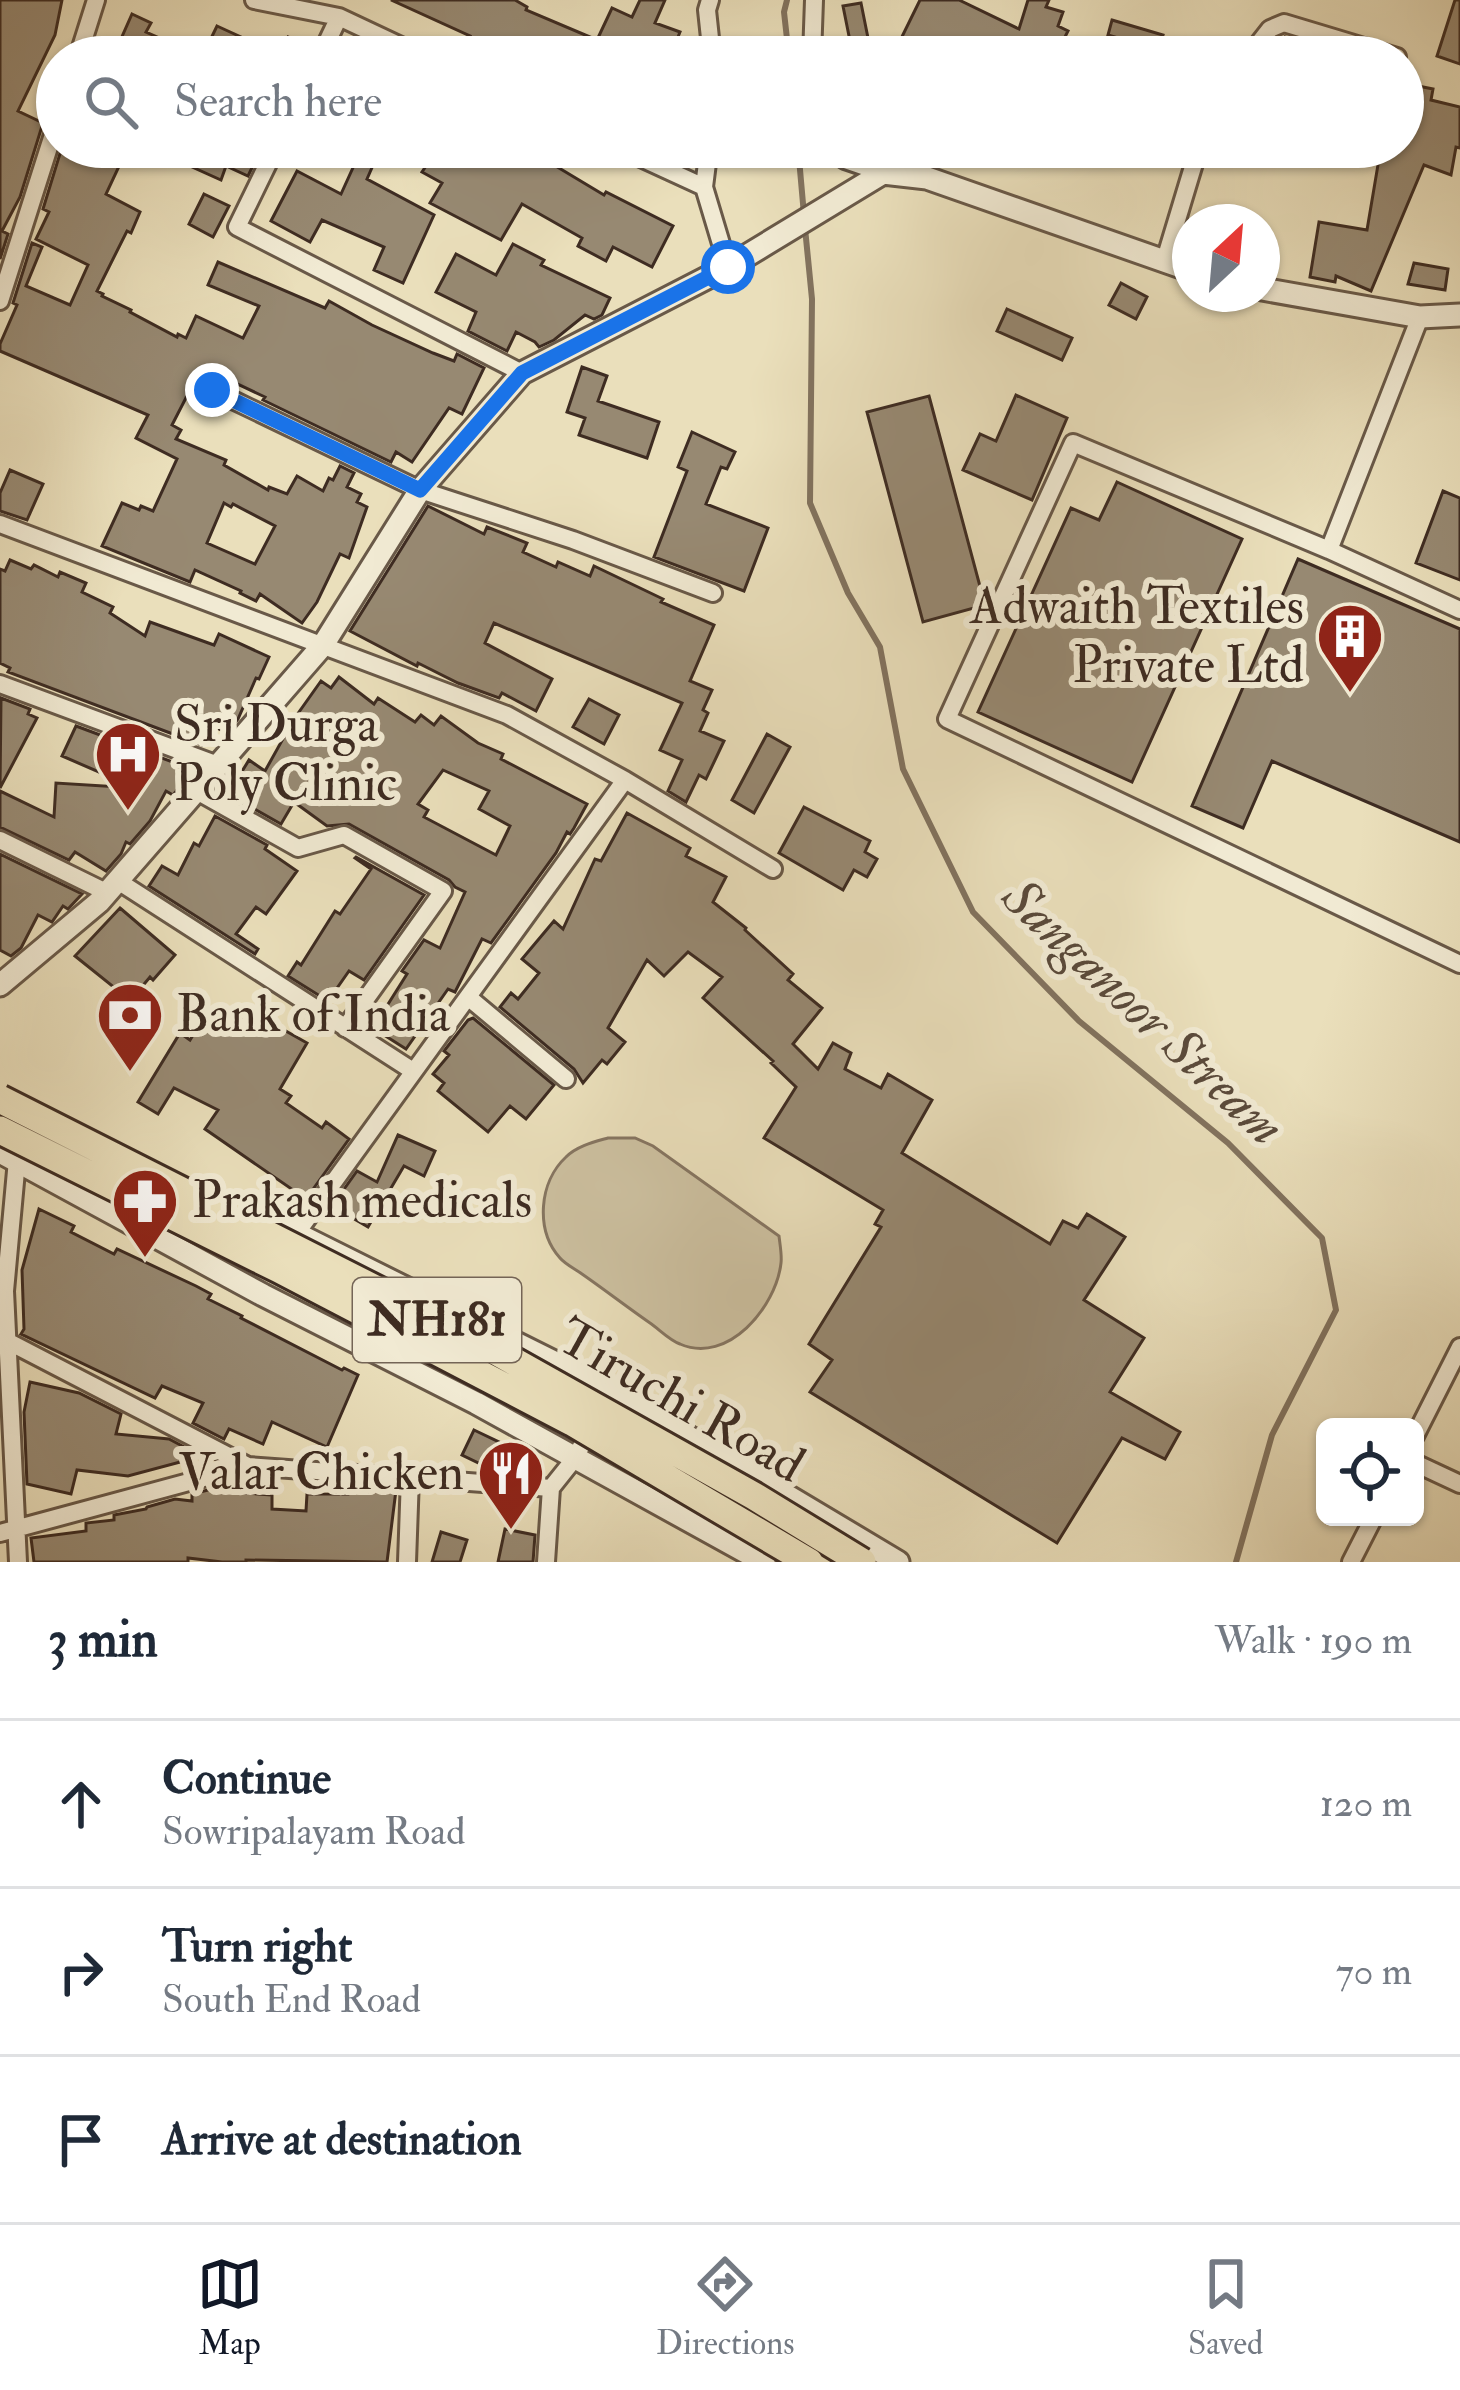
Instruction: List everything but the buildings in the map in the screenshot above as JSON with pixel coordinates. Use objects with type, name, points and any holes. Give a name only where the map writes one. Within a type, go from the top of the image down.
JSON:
[{"type":"highway","name":"Tiruchi Road","points":[[0,1099],[476,1340],[862,1562]]},
{"type":"highway","name":"Tiruchi Road","points":[[0,1130],[572,1422],[809,1562]]},
{"type":"street","points":[[85,36],[96,0]]},
{"type":"street","points":[[254,0],[339,17],[379,36]]},
{"type":"street","points":[[709,36],[706,10],[710,0]]},
{"type":"street","points":[[813,36],[814,0]]},
{"type":"street","points":[[330,36],[339,17]]},
{"type":"street","points":[[1264,36],[1284,23],[1328,36]]},
{"type":"street","points":[[0,301],[42,168]]},
{"type":"street","points":[[266,168],[237,227],[522,373]]},
{"type":"street","points":[[663,168],[704,187]]},
{"type":"street","points":[[707,168],[704,187],[728,267]]},
{"type":"street","points":[[868,168],[927,178],[1172,265]]},
{"type":"street","points":[[1164,263],[1193,168]]},
{"type":"street","points":[[0,985],[113,887],[323,645],[420,490],[522,373],[728,267],[883,173]]},
{"type":"street","points":[[1280,293],[1420,317],[1460,315]]},
{"type":"street","points":[[1329,550],[1420,317]]},
{"type":"street","points":[[212,390],[420,490],[713,592]]},
{"type":"street","points":[[1460,610],[1073,443],[947,718],[1460,964]]},
{"type":"street","points":[[0,524],[507,715],[773,869]]},
{"type":"street","points":[[0,684],[218,764]]},
{"type":"street","points":[[296,1234],[625,781]]},
{"type":"street","points":[[195,790],[298,848],[344,835],[443,891],[345,1028]]},
{"type":"street","points":[[0,840],[113,887],[413,1071]]},
{"type":"street","points":[[468,997],[566,1079]]},
{"type":"street","points":[[0,1084],[612,1391],[898,1562]]},
{"type":"street","points":[[18,1562],[8,1531],[5,1424],[8,1156],[203,1264],[476,1403],[764,1562]]},
{"type":"street","points":[[9,1342],[248,1466]]},
{"type":"street","points":[[1424,1418],[1460,1347]]},
{"type":"street","points":[[546,1562],[550,1488],[575,1457],[612,1391]]},
{"type":"street","points":[[8,1531],[248,1466],[550,1488]]},
{"type":"street","points":[[1424,1467],[1460,1484]]},
{"type":"street","points":[[407,1562],[410,1477]]},
{"type":"street","points":[[1351,1562],[1369,1526]]},
{"type":"shaded area","points":[[608,1138],[635,1138],[653,1146],[779,1236],[781,1263],[770,1297],[760,1314],[732,1339],[698,1348],[676,1342],[565,1262],[552,1247],[544,1220],[550,1179],[570,1153]]},
{"type":"waterway","name":"Sanganoor Stream","points":[[787,0],[787,36]]},
{"type":"waterway","name":"Sanganoor Stream","points":[[800,168],[804,215]]},
{"type":"waterway","name":"Sanganoor Stream","points":[[805,228],[812,299],[810,503],[848,593],[880,647],[903,769],[973,912],[1079,1021],[1228,1143],[1322,1238],[1336,1310],[1272,1435],[1236,1562]]},
{"type":"place","name":"Adwaith Textiles Private Ltd","points":[[1350,695]]},
{"type":"place","name":"Sri Durga Poly Clinic","points":[[128,813]]},
{"type":"place","name":"Bank of India","points":[[130,1074]]},
{"type":"place","name":"Prakash medicals","points":[[145,1260]]},
{"type":"place","name":"Valar Chicken","points":[[511,1532]]},
{"type":"route","points":[[212,390],[420,490],[522,373],[728,267]]}]
